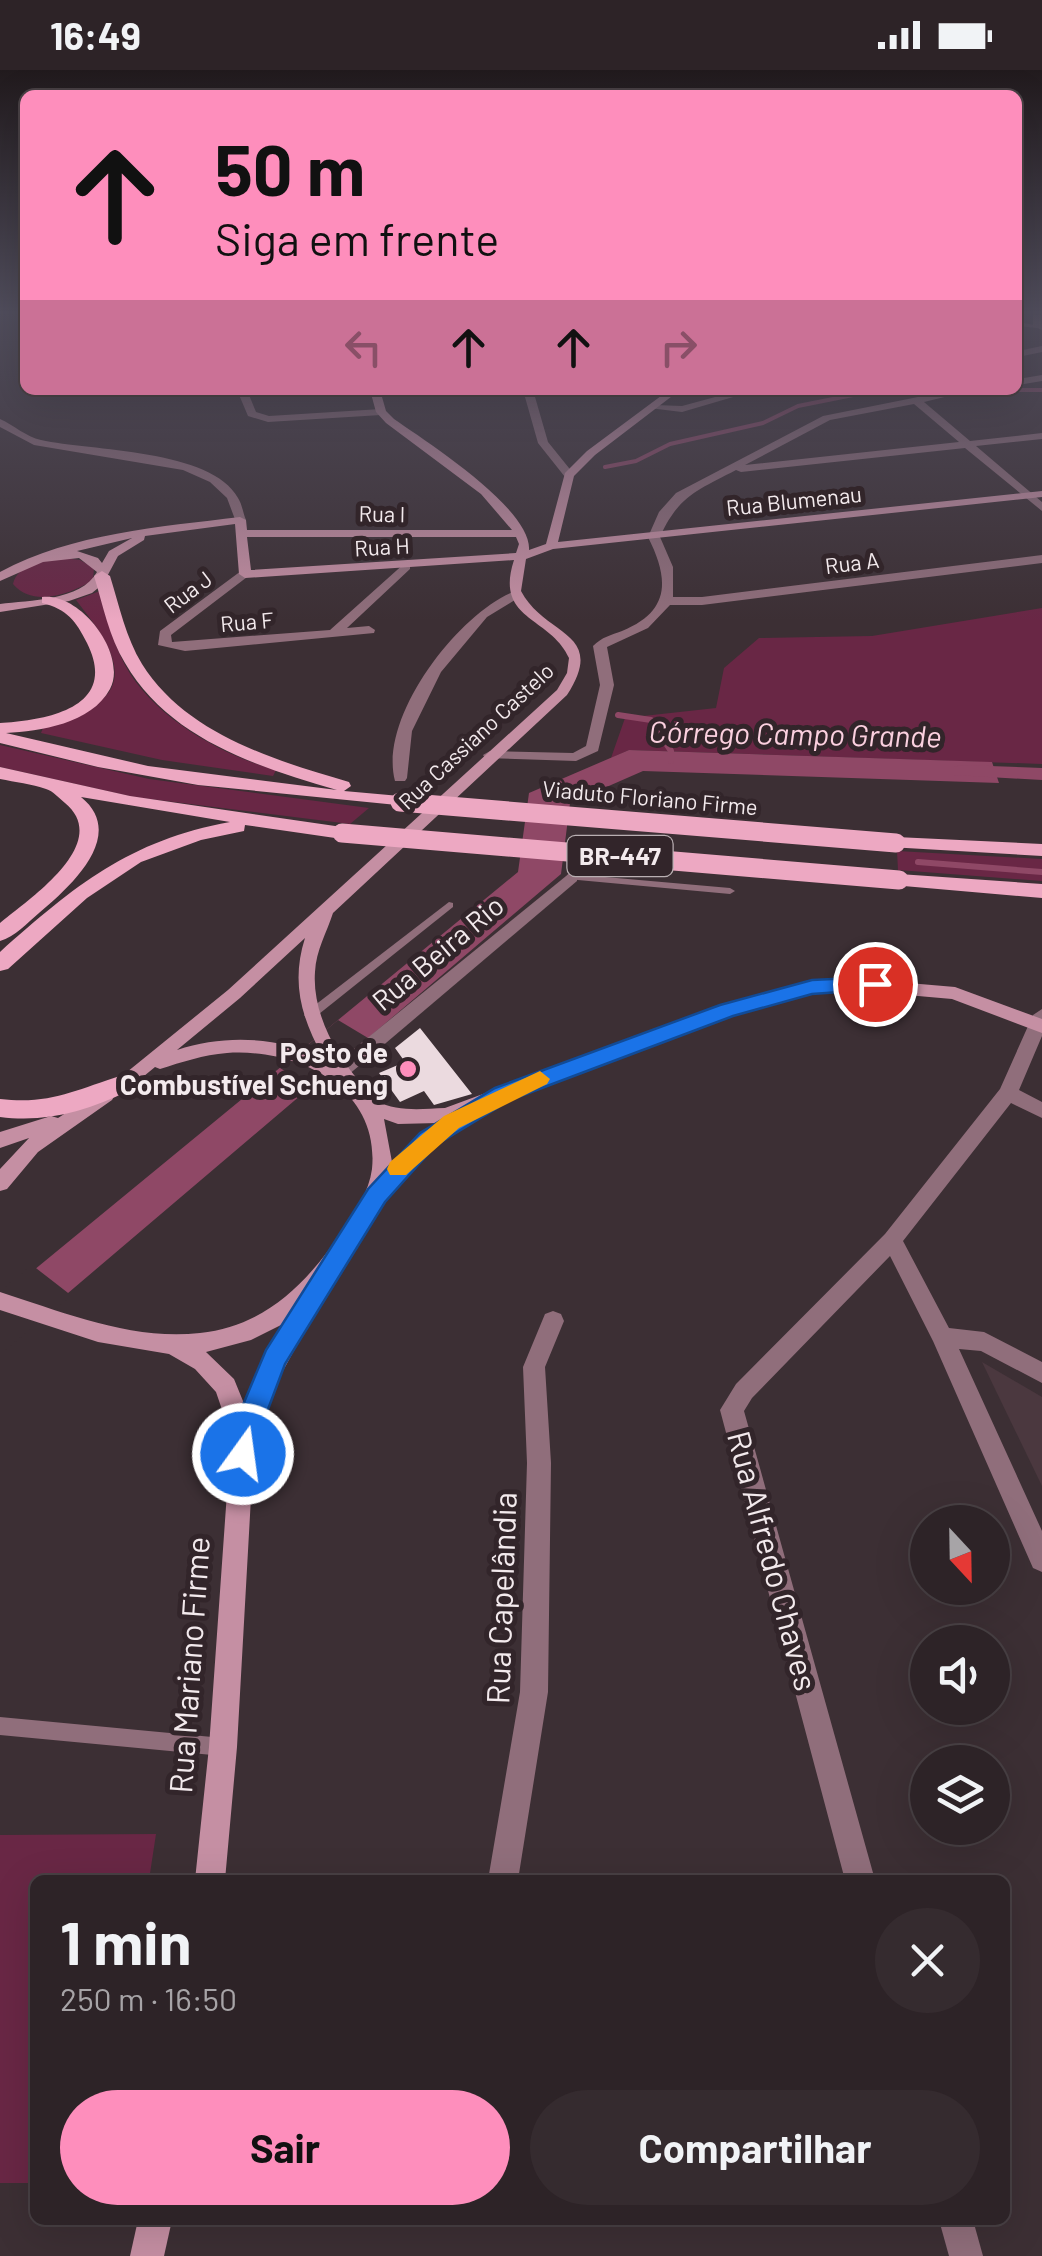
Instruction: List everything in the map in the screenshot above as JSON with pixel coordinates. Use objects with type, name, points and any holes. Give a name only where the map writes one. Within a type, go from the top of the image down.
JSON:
[{"type":"main road","points":[[103,574],[135,667],[179,714],[246,752],[386,800]]},
{"type":"main road","points":[[0,728],[64,716],[91,699],[105,679],[104,662],[83,617],[66,604],[42,600]]},
{"type":"main road","name":"BR-447","points":[[0,737],[154,773],[386,800]]},
{"type":"main road","name":"BR-447","points":[[0,773],[172,809],[342,833],[1042,891]]},
{"type":"main road","points":[[0,934],[62,881],[86,850],[91,830],[86,811],[72,796],[51,786]]},
{"type":"main road","name":"Viaduto Floriano Firme","points":[[386,800],[896,842],[1042,850]]},
{"type":"main road","points":[[0,964],[98,877],[146,850],[223,829],[302,828]]},
{"type":"main road","points":[[0,1108],[62,1107],[120,1085]]},
{"type":"street","points":[[260,417],[310,417]]},
{"type":"street","points":[[387,417],[496,502],[525,544],[516,595],[491,606],[441,664],[407,726],[400,778]]},
{"type":"street","points":[[535,417],[542,442],[569,475]]},
{"type":"street","points":[[551,546],[569,475],[591,453],[641,417]]},
{"type":"street","points":[[490,755],[576,758],[591,752],[606,685],[600,646],[653,620],[667,601],[667,568],[654,537],[665,512],[680,495],[833,417]]},
{"type":"street","points":[[937,417],[1036,495],[1042,508]]},
{"type":"street","points":[[0,422],[36,442],[140,456],[190,470],[230,491],[237,500],[245,574]]},
{"type":"street","points":[[725,471],[1042,436]]},
{"type":"street","name":"Rua Blumenau","points":[[551,546],[1036,495]]},
{"type":"street","name":"Rua I","points":[[22,565],[88,542],[170,529],[241,526],[521,534]]},
{"type":"street","name":"Rua I","points":[[0,608],[88,590],[114,554],[128,544],[170,529]]},
{"type":"street","name":"Rua H","points":[[245,574],[522,556],[551,546]]},
{"type":"street","points":[[0,577],[22,565],[76,556],[98,563],[103,574]]},
{"type":"street","name":"Rua A","points":[[667,601],[702,602],[1042,559]]},
{"type":"street","points":[[22,565],[6,581],[8,590],[42,600]]},
{"type":"street","points":[[332,634],[406,566]]},
{"type":"street","name":"Rua J","points":[[165,645],[165,634],[245,574]]},
{"type":"street","name":"Rua Cassiano Castelo","points":[[120,1085],[196,1026],[562,692],[575,667],[569,644],[516,595]]},
{"type":"street","name":"Rua F","points":[[165,645],[185,647],[368,630]]},
{"type":"street","name":"Rua Beira Rio","points":[[338,1071],[572,876]]},
{"type":"street","name":"Rua Cassiano Castelo","points":[[333,902],[317,928],[307,956],[305,985],[310,1015],[319,1036],[338,1071],[363,1104],[380,1140],[382,1158],[376,1196]]},
{"type":"street","points":[[363,1104],[398,1118],[429,1118],[727,1010],[812,987],[850,984],[929,989],[955,993],[1041,1022],[1008,1093],[892,1240],[942,1337],[1042,1559]]},
{"type":"street","points":[[0,1183],[31,1148],[120,1085],[171,1058],[214,1047],[257,1045],[298,1052],[338,1071]]},
{"type":"street","points":[[1008,1093],[1042,1111]]},
{"type":"street","points":[[243,1454],[262,1384],[318,1285],[376,1196],[428,1139],[502,1094]]},
{"type":"street","points":[[0,1140],[86,1108]]},
{"type":"street","name":"Rua Alfredo Chaves","points":[[859,1875],[732,1410],[744,1391],[892,1240]]},
{"type":"street","points":[[4,1296],[50,1320],[172,1344],[198,1344],[247,1332],[286,1312],[318,1285]]},
{"type":"street","name":"Rua Capelândia","points":[[504,1875],[534,1692],[540,1462],[534,1366],[553,1321]]},
{"type":"street","points":[[942,1337],[984,1342],[1042,1374]]},
{"type":"street","points":[[172,1344],[203,1362],[226,1386],[240,1418],[243,1454]]},
{"type":"street","name":"Rua Mariano Firme","points":[[210,1875],[243,1454]]},
{"type":"street","points":[[148,2256],[155,2225]]},
{"type":"street","points":[[957,2225],[966,2256]]},
{"type":"lane","points":[[572,876],[730,891]]},
{"type":"lane","points":[[310,1015],[449,905]]},
{"type":"lane","points":[[0,1726],[223,1747]]},
{"type":"shaded area","points":[[64,558],[80,560],[94,568],[93,580],[63,594],[41,597],[13,584],[26,567]]},
{"type":"shaded area","points":[[100,591],[121,657],[137,684],[190,731],[233,755],[276,770],[273,776],[162,760],[41,733],[43,728],[94,705],[110,690],[115,677],[109,649],[76,600]]},
{"type":"shaded area","points":[[1042,608],[1042,764],[629,750],[611,758],[625,718],[716,708],[724,668],[759,638],[872,636]]},
{"type":"shaded area","points":[[0,745],[149,779],[369,808],[350,824],[134,797],[0,767]]},
{"type":"shaded area","points":[[629,750],[992,762],[999,783],[643,771],[570,803],[561,874],[1,1350],[0,1298],[518,872],[529,793]]},
{"type":"shaded area","points":[[897,851],[1042,859],[1042,881],[898,870]]},
{"type":"shaded area","points":[[982,1362],[1042,1397],[1042,1486]]},
{"type":"shaded area","points":[[156,1834],[150,1875],[30,1875],[30,2183],[0,2183],[0,1835]]},
{"type":"pier","points":[[338,1020],[368,1038],[311,1087],[280,1068]]},
{"type":"pier","points":[[32,1265],[72,1296],[0,1354],[0,1291]]},
{"type":"building","points":[[420,1028],[472,1094],[434,1105],[424,1091],[400,1102],[379,1073],[405,1062],[395,1048]]},
{"type":"waterway","points":[[605,467],[636,461],[670,444],[775,417]]},
{"type":"waterway","points":[[618,715],[651,720],[671,751],[671,761]]},
{"type":"waterway","name":"Córrego Campo Grande","points":[[961,771],[1042,774]]},
{"type":"waterway","points":[[918,862],[1042,872]]},
{"type":"slow traffic","points":[[398,1169],[452,1122],[502,1094],[540,1079]]},
{"type":"place","name":"Posto de Combustível Schueng","points":[[408,1069]]},
{"type":"route","points":[[243,1454],[262,1384],[275,1358],[376,1196],[428,1139],[502,1094],[727,1010],[812,987],[875,984]]}]
